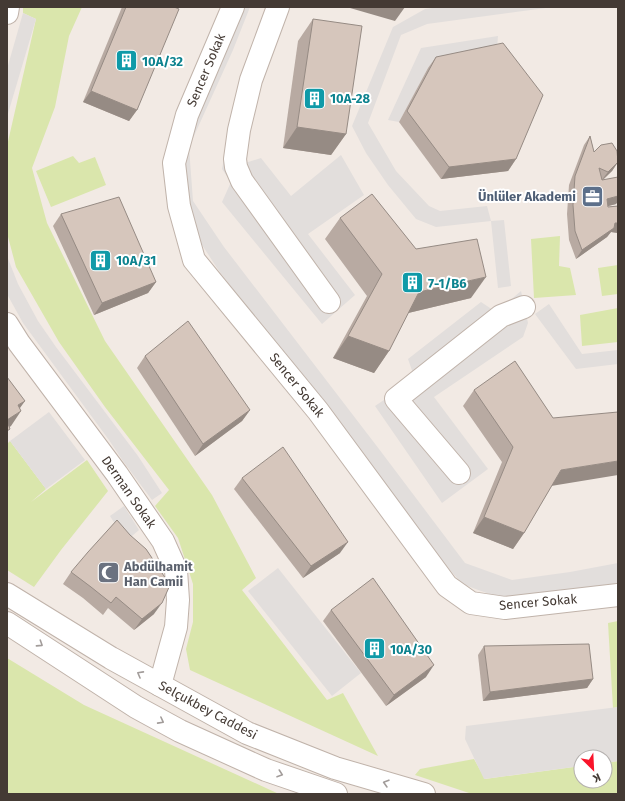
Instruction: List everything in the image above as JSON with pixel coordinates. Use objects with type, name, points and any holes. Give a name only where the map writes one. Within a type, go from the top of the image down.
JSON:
[{"type":"street","points":[[7,13],[8,7]]},
{"type":"street","name":"Sencer Sokak","points":[[233,7],[187,114],[174,164],[178,206],[194,260],[318,411],[447,586],[471,603],[505,608],[618,595]]},
{"type":"street","points":[[278,7],[258,58],[247,95],[239,130],[235,159],[236,167],[242,181],[329,302]]},
{"type":"street","points":[[459,473],[396,399],[501,316],[524,307]]},
{"type":"street","name":"Derman Sokak","points":[[7,324],[19,343],[117,474],[163,541],[176,570],[178,600],[176,627],[160,685]]},
{"type":"street","name":"Selçukbey Caddesi","points":[[7,594],[111,658],[247,733],[335,768],[424,794]]},
{"type":"street","name":"Selçukbey Caddesi","points":[[7,623],[136,707],[180,731],[266,770],[336,794]]},
{"type":"green space","points":[[23,7],[82,7],[69,36],[55,107],[32,168],[47,223],[105,341],[212,495],[256,578],[242,590],[327,700],[343,693],[378,756],[190,670],[186,649],[193,622],[193,584],[178,538],[155,506],[169,490],[105,407],[59,342],[16,267],[7,233],[7,146],[36,19],[23,13]]},
{"type":"green space","points":[[73,156],[79,163],[95,157],[106,185],[51,207],[36,171]]},
{"type":"green space","points":[[560,236],[559,266],[570,268],[576,295],[534,298],[531,239]]},
{"type":"green space","points":[[618,265],[618,294],[602,296],[598,268]]},
{"type":"green space","points":[[618,308],[618,342],[582,346],[580,315]]},
{"type":"green space","points":[[10,441],[46,489],[31,502],[87,460],[108,491],[61,550],[34,587],[7,570],[7,444]]},
{"type":"green space","points":[[618,621],[618,707],[613,708],[608,623]]},
{"type":"green space","points":[[7,658],[84,705],[279,794],[7,794]]},
{"type":"green space","points":[[474,759],[485,779],[573,767],[573,789],[613,789],[613,762],[618,761],[618,794],[472,794],[415,775],[420,769]]},
{"type":"shaded area","points":[[232,7],[250,7],[233,50],[189,147],[193,201],[224,247],[465,563],[512,580],[570,572],[618,563],[618,583],[503,599],[462,584],[421,536],[219,271],[193,231],[178,198],[190,108]]},
{"type":"shaded area","points":[[270,7],[289,7],[254,106],[242,164],[261,158],[291,196],[341,155],[364,195],[308,234],[355,295],[322,324],[222,202],[231,182],[222,169],[238,86]]},
{"type":"shaded area","points":[[439,7],[553,7],[427,24],[401,35],[368,123],[396,171],[429,206],[440,211],[487,206],[491,221],[436,227],[416,219],[388,185],[366,153],[352,126],[393,27],[425,9]]},
{"type":"shaded area","points":[[23,13],[36,19],[7,117],[7,69]]},
{"type":"shaded area","points":[[498,36],[497,48],[428,68],[399,122],[388,120],[421,48]]},
{"type":"shaded area","points":[[504,220],[511,286],[498,288],[491,221]]},
{"type":"shaded area","points":[[7,256],[18,284],[38,321],[138,456],[162,493],[152,500],[23,323],[7,294]]},
{"type":"shaded area","points":[[521,291],[528,323],[523,337],[434,397],[488,469],[442,503],[375,406],[415,379],[408,359],[481,302],[496,312]]},
{"type":"shaded area","points":[[549,304],[582,354],[618,350],[618,364],[576,369],[535,314]]},
{"type":"shaded area","points":[[49,412],[85,460],[46,489],[10,441]]},
{"type":"shaded area","points":[[124,506],[139,530],[126,541],[110,516]]},
{"type":"shaded area","points":[[278,568],[361,673],[332,696],[248,591]]},
{"type":"shaded area","points":[[618,707],[618,761],[613,762],[613,749],[573,749],[573,767],[484,779],[465,739],[466,726]]},
{"type":"building","name":"10A/32","points":[[126,7],[174,7],[179,9],[137,110],[91,91]]},
{"type":"building","points":[[313,19],[362,26],[346,134],[297,127]]},
{"type":"building","points":[[503,43],[543,95],[516,159],[449,167],[407,111],[436,57]]},
{"type":"building","name":"Ünlüler Akademi","points":[[590,136],[594,152],[601,145],[612,143],[617,151],[618,162],[608,172],[599,168],[602,180],[618,177],[618,196],[607,199],[608,207],[618,206],[618,223],[615,223],[614,228],[582,250],[575,231],[573,205],[575,176]]},
{"type":"building","points":[[372,194],[416,249],[477,239],[486,277],[419,292],[389,351],[348,336],[382,274],[340,218]]},
{"type":"building","name":"10A/31","points":[[119,197],[156,282],[102,303],[61,214]]},
{"type":"building","points":[[188,321],[250,410],[203,444],[145,356]]},
{"type":"building","points":[[515,361],[553,418],[618,412],[618,461],[561,470],[524,533],[484,517],[513,447],[474,390]]},
{"type":"building","points":[[7,377],[25,401],[18,405],[21,411],[7,420]]},
{"type":"building","points":[[7,421],[10,429],[7,431]]},
{"type":"building","points":[[283,447],[348,542],[311,566],[242,478]]},
{"type":"building","name":"Abdülhamit Han Camii","points":[[117,520],[130,535],[146,549],[170,585],[162,603],[142,619],[116,597],[111,603],[71,572]]},
{"type":"building","name":"10A/30","points":[[373,578],[434,665],[394,695],[331,610]]},
{"type":"building","points":[[589,644],[593,679],[490,692],[484,646]]},
{"type":"place","name":"10A/32","points":[[127,61]]},
{"type":"place","name":"10A-28","points":[[315,98]]},
{"type":"place","name":"Ünlüler Akademi","points":[[592,196]]},
{"type":"place","name":"10A/31","points":[[101,260]]},
{"type":"place","name":"7-1/B6","points":[[413,283]]},
{"type":"place","name":"Abdülhamit Han Camii","points":[[109,573]]},
{"type":"place","name":"10A/30","points":[[375,649]]}]
